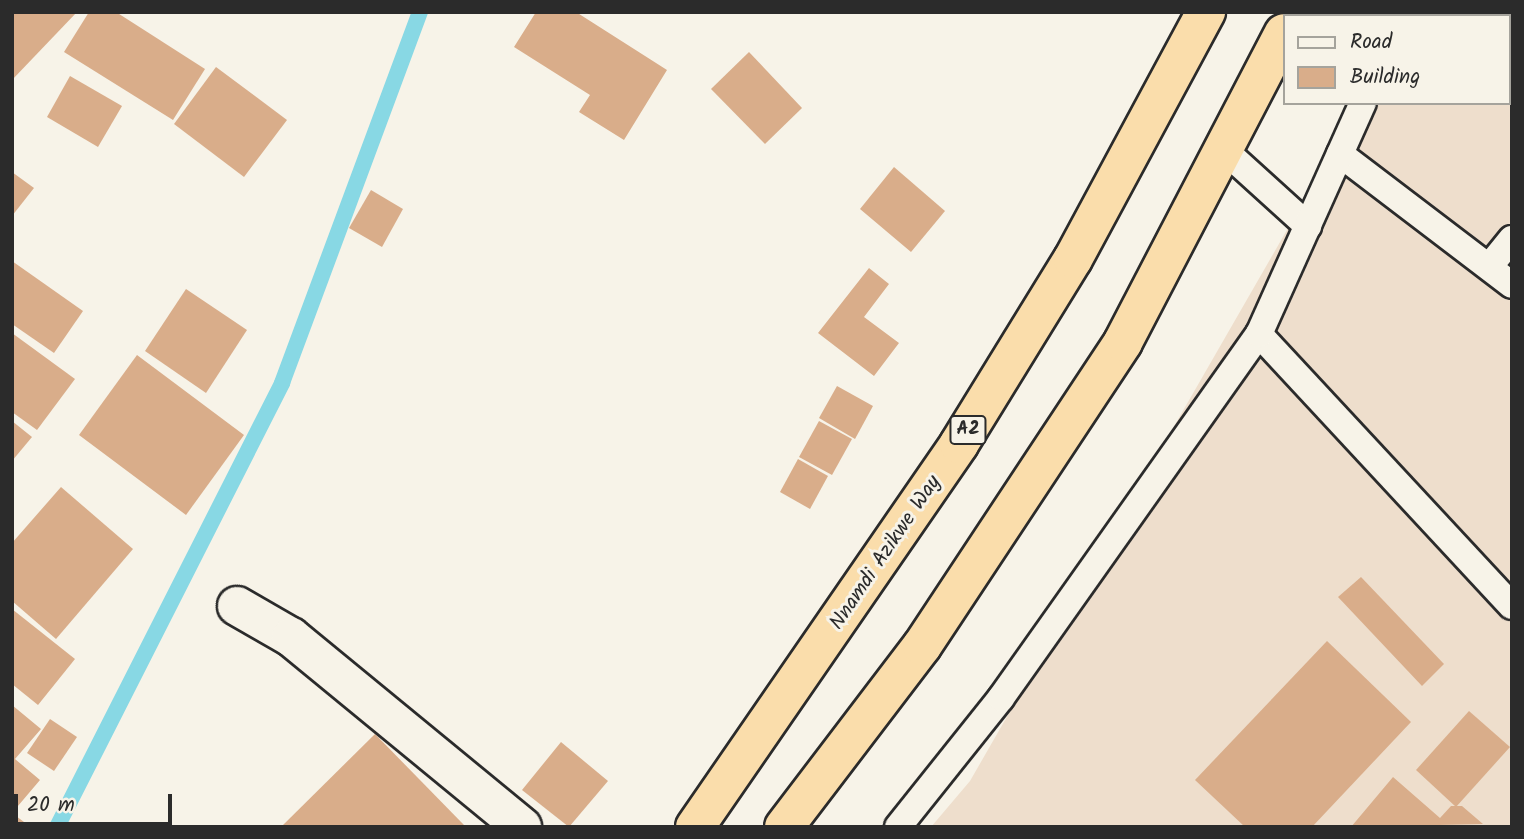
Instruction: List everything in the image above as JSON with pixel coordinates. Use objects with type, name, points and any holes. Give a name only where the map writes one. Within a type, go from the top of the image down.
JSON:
[{"type":"highway","name":"Nnamdi Azikwe Way","points":[[695,827],[959,444],[1080,247],[1206,12]]},
{"type":"highway","points":[[784,827],[922,646],[1123,342],[1282,37]]},
{"type":"street","points":[[237,606],[291,637],[522,827]]},
{"type":"lane","points":[[898,827],[1001,698],[1259,334],[1362,105]]},
{"type":"lane","points":[[1223,149],[1308,226]]},
{"type":"lane","points":[[1340,154],[1512,285]]},
{"type":"lane","points":[[1489,267],[1512,239]]},
{"type":"lane","points":[[1259,334],[1512,606]]},
{"type":"shaded area","points":[[1412,12],[1512,12],[1512,827],[931,827],[970,781],[1359,105],[1510,105],[1510,14]]},
{"type":"building","points":[[12,12],[77,12],[12,80]]},
{"type":"building","points":[[89,12],[116,12],[205,69],[173,120],[64,52]]},
{"type":"building","points":[[536,12],[576,12],[667,70],[624,140],[579,112],[590,95],[514,47]]},
{"type":"building","points":[[749,52],[802,108],[765,144],[711,89]]},
{"type":"building","points":[[216,67],[287,120],[244,177],[174,124]]},
{"type":"building","points":[[70,76],[122,106],[98,147],[47,117]]},
{"type":"building","points":[[894,167],[945,211],[911,252],[860,209]]},
{"type":"building","points":[[12,172],[34,188],[12,216]]},
{"type":"building","points":[[371,190],[403,209],[382,247],[349,228]]},
{"type":"building","points":[[12,261],[83,311],[54,353],[12,324]]},
{"type":"building","points":[[869,268],[889,284],[864,317],[899,343],[874,376],[818,333]]},
{"type":"building","points":[[186,289],[247,330],[206,393],[145,351]]},
{"type":"building","points":[[12,333],[75,379],[37,430],[12,412]]},
{"type":"building","points":[[137,355],[244,435],[186,515],[79,435]]},
{"type":"building","points":[[837,386],[873,406],[855,439],[819,418]]},
{"type":"building","points":[[12,421],[32,437],[12,461]]},
{"type":"building","points":[[819,421],[852,439],[832,475],[799,457]]},
{"type":"building","points":[[798,459],[828,476],[810,509],[780,492]]},
{"type":"building","points":[[61,487],[133,549],[56,639],[12,601],[12,543]]},
{"type":"building","points":[[1361,577],[1444,664],[1422,686],[1338,597]]},
{"type":"building","points":[[12,609],[75,659],[38,705],[12,684]]},
{"type":"building","points":[[1327,641],[1411,722],[1312,827],[1245,827],[1195,780]]},
{"type":"building","points":[[12,705],[41,729],[15,759],[40,780],[12,813]]},
{"type":"building","points":[[1469,711],[1510,747],[1456,807],[1416,770]]},
{"type":"building","points":[[50,719],[77,737],[54,771],[27,753]]},
{"type":"building","points":[[375,734],[464,825],[281,827]]},
{"type":"building","points":[[561,742],[608,781],[569,827],[522,790]]},
{"type":"building","points":[[1393,777],[1440,818],[1451,806],[1462,806],[1483,824],[1351,827]]},
{"type":"building","points":[[12,813],[24,822],[20,827],[12,827]]},
{"type":"waterway","points":[[57,827],[282,383],[420,12]]}]
